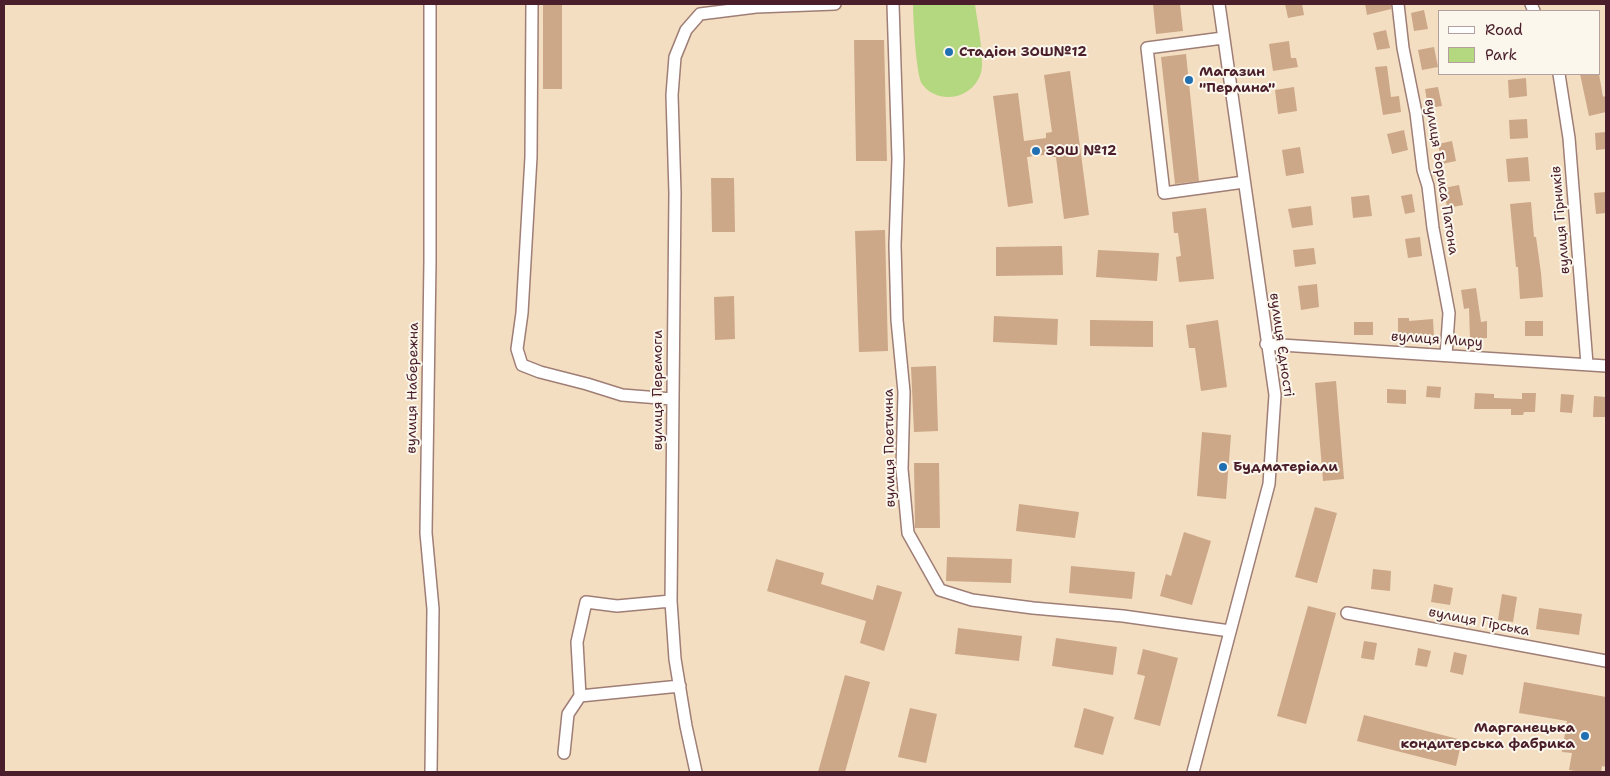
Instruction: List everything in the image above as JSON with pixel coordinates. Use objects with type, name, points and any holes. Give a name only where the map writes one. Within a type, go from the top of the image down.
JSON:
[{"type":"street","name":"вулиця Набережна","points":[[430,4],[430,252],[426,533],[433,609],[431,772]]},
{"type":"street","points":[[532,4],[531,157],[522,313],[517,349],[522,365],[540,372],[622,395],[672,399]]},
{"type":"street","name":"вулиця Перемоги","points":[[696,772],[675,659],[671,602],[675,193],[672,95],[675,57],[686,30],[700,14],[756,7],[835,4]]},
{"type":"street","name":"вулиця Поетична","points":[[893,4],[898,159],[895,245],[897,320],[904,392],[902,470],[908,533],[940,590],[972,600],[1123,616],[1230,631]]},
{"type":"street","name":"вулиця Єдності","points":[[1193,772],[1269,484],[1275,395],[1266,344],[1219,4]]},
{"type":"street","name":"вулиця Бориса Патона","points":[[1398,4],[1403,48],[1416,113],[1423,170],[1428,186],[1433,228],[1449,313],[1446,355]]},
{"type":"street","points":[[1224,38],[1146,48],[1164,193],[1244,182]]},
{"type":"street","name":"вулиця Гірників","points":[[1558,75],[1569,138],[1587,364]]},
{"type":"street","name":"вулиця Миру","points":[[1266,344],[1606,366]]},
{"type":"street","points":[[564,753],[568,714],[580,696],[576,642],[586,602],[617,606],[671,602]]},
{"type":"street","name":"вулиця Гірська","points":[[1347,613],[1606,661]]},
{"type":"street","points":[[580,696],[680,686]]},
{"type":"green space","name":"Стадіон ЗОШ№12","points":[[913,4],[975,4],[982,66],[977,81],[965,93],[952,97],[942,96],[929,91],[922,84],[914,32]]},
{"type":"building","points":[[543,4],[562,4],[562,89],[543,89]]},
{"type":"building","points":[[1153,4],[1180,4],[1183,31],[1156,34]]},
{"type":"building","points":[[1285,4],[1302,4],[1304,15],[1288,18]]},
{"type":"building","points":[[1365,4],[1391,4],[1391,9],[1367,15]]},
{"type":"building","points":[[1424,10],[1428,29],[1414,31],[1411,13]]},
{"type":"building","points":[[1386,30],[1390,48],[1377,50],[1373,33]]},
{"type":"building","points":[[854,40],[884,40],[887,161],[856,161]]},
{"type":"building","points":[[1289,41],[1291,58],[1296,58],[1298,67],[1273,71],[1269,44]]},
{"type":"building","points":[[1434,47],[1438,67],[1422,70],[1418,50]]},
{"type":"building","points":[[1186,54],[1199,181],[1175,184],[1161,57]]},
{"type":"building","points":[[1387,66],[1391,97],[1399,96],[1401,112],[1383,115],[1375,67]]},
{"type":"building","name":"ЗОШ №12","points":[[1070,71],[1089,215],[1064,219],[1056,157],[1052,157],[1051,154],[1027,157],[1033,203],[1008,207],[993,96],[1018,93],[1024,141],[1046,138],[1046,133],[1052,132],[1044,75]]},
{"type":"building","points":[[1580,75],[1599,75],[1603,97],[1605,96],[1606,112],[1589,116]]},
{"type":"building","points":[[1526,78],[1527,96],[1509,98],[1508,80]]},
{"type":"building","points":[[1294,87],[1297,111],[1278,114],[1275,90]]},
{"type":"building","points":[[1438,87],[1442,106],[1428,108],[1425,89]]},
{"type":"building","points":[[1527,119],[1528,138],[1510,139],[1509,120]]},
{"type":"building","points":[[1404,130],[1408,150],[1392,154],[1387,134]]},
{"type":"building","points":[[1606,132],[1606,149],[1596,150],[1595,133]]},
{"type":"building","points":[[1452,141],[1456,161],[1442,164],[1438,144]]},
{"type":"building","points":[[1300,147],[1304,173],[1286,176],[1282,150]]},
{"type":"building","points":[[1528,157],[1530,181],[1508,182],[1506,159]]},
{"type":"building","points":[[711,178],[734,178],[735,232],[712,232]]},
{"type":"building","points":[[1459,185],[1463,205],[1447,208],[1444,188]]},
{"type":"building","points":[[1606,192],[1606,213],[1596,214],[1594,193]]},
{"type":"building","points":[[1412,194],[1415,212],[1405,214],[1401,196]]},
{"type":"building","points":[[1369,195],[1372,216],[1353,218],[1351,197]]},
{"type":"building","points":[[1531,202],[1543,297],[1520,299],[1510,204]]},
{"type":"building","points":[[1311,206],[1313,225],[1292,228],[1288,209]]},
{"type":"building","points":[[1206,208],[1214,279],[1179,282],[1176,257],[1181,256],[1178,233],[1174,233],[1172,212]]},
{"type":"building","points":[[885,230],[888,351],[859,352],[855,231]]},
{"type":"building","points":[[1420,237],[1422,256],[1408,258],[1405,239]]},
{"type":"building","points":[[1062,246],[1063,275],[996,276],[996,247]]},
{"type":"building","points":[[1314,248],[1316,264],[1295,267],[1293,250]]},
{"type":"building","points":[[1098,250],[1159,253],[1157,281],[1096,277]]},
{"type":"building","points":[[1317,284],[1319,307],[1301,310],[1298,286]]},
{"type":"building","points":[[1476,288],[1481,322],[1487,321],[1487,338],[1470,339],[1469,308],[1464,309],[1461,290]]},
{"type":"building","points":[[734,296],[735,339],[715,340],[714,297]]},
{"type":"building","points":[[994,316],[1058,319],[1057,345],[993,342]]},
{"type":"building","points":[[1398,318],[1409,318],[1409,321],[1433,319],[1434,337],[1398,338]]},
{"type":"building","points":[[1090,320],[1153,321],[1153,347],[1090,346]]},
{"type":"building","points":[[1218,320],[1227,387],[1201,391],[1195,348],[1189,348],[1186,325]]},
{"type":"building","points":[[1525,321],[1543,321],[1543,336],[1525,336]]},
{"type":"building","points":[[1354,322],[1373,322],[1373,335],[1354,335]]},
{"type":"building","points":[[936,366],[938,431],[914,432],[911,367]]},
{"type":"building","points":[[1336,381],[1344,479],[1323,481],[1315,383]]},
{"type":"building","points":[[1427,386],[1441,387],[1440,398],[1426,397]]},
{"type":"building","points":[[1387,389],[1406,390],[1406,404],[1387,403]]},
{"type":"building","points":[[1475,393],[1494,394],[1494,398],[1522,399],[1522,393],[1536,393],[1535,412],[1511,415],[1511,409],[1474,409]]},
{"type":"building","points":[[1561,394],[1574,395],[1572,413],[1560,412]]},
{"type":"building","points":[[1594,396],[1606,397],[1606,417],[1593,417]]},
{"type":"building","points":[[1202,432],[1231,435],[1226,499],[1197,496]]},
{"type":"building","points":[[914,463],[939,463],[940,528],[915,528]]},
{"type":"building","points":[[1019,504],[1079,512],[1075,538],[1016,531]]},
{"type":"building","points":[[1315,507],[1337,513],[1317,583],[1295,577]]},
{"type":"building","points":[[1184,532],[1211,541],[1192,605],[1160,596],[1166,574],[1171,576]]},
{"type":"building","points":[[947,557],[1012,559],[1011,583],[946,581]]},
{"type":"building","points":[[776,559],[824,573],[821,584],[873,600],[877,585],[902,592],[884,651],[860,643],[866,621],[767,591]]},
{"type":"building","points":[[1071,566],[1135,572],[1132,599],[1069,593]]},
{"type":"building","points":[[1373,569],[1391,571],[1390,591],[1371,589]]},
{"type":"building","points":[[1434,584],[1453,588],[1450,605],[1431,602]]},
{"type":"building","points":[[1502,594],[1517,597],[1513,622],[1498,620]]},
{"type":"building","points":[[1308,606],[1336,613],[1306,724],[1277,716]]},
{"type":"building","points":[[1539,608],[1582,614],[1579,635],[1536,629]]},
{"type":"building","points":[[958,628],[1022,636],[1019,661],[955,654]]},
{"type":"building","points":[[1056,638],[1117,647],[1113,675],[1052,666]]},
{"type":"building","points":[[1364,641],[1377,643],[1374,660],[1361,658]]},
{"type":"building","points":[[1418,648],[1431,651],[1427,667],[1415,665]]},
{"type":"building","points":[[1143,649],[1178,658],[1160,726],[1134,719],[1145,676],[1137,674]]},
{"type":"building","points":[[1454,652],[1467,655],[1463,675],[1450,672]]},
{"type":"building","points":[[845,675],[870,682],[845,772],[818,772]]},
{"type":"building","name":"Марганецька кондитерська фабрика","points":[[1524,682],[1606,697],[1606,767],[1602,766],[1601,772],[1569,770],[1572,753],[1562,752],[1567,721],[1519,713]]},
{"type":"building","points":[[910,708],[937,714],[926,763],[898,757]]},
{"type":"building","points":[[1084,708],[1114,717],[1103,755],[1074,747]]},
{"type":"building","points":[[1364,715],[1462,740],[1456,766],[1357,741]]},
{"type":"place","name":"Стадіон ЗОШ№12","points":[[949,52]]},
{"type":"place","name":"Магазин \"Перлина\"","points":[[1189,80]]},
{"type":"place","name":"ЗОШ №12","points":[[1036,151]]},
{"type":"place","name":"Будматеріали","points":[[1223,467]]},
{"type":"place","name":"Марганецька кондитерська фабрика","points":[[1585,736]]}]
